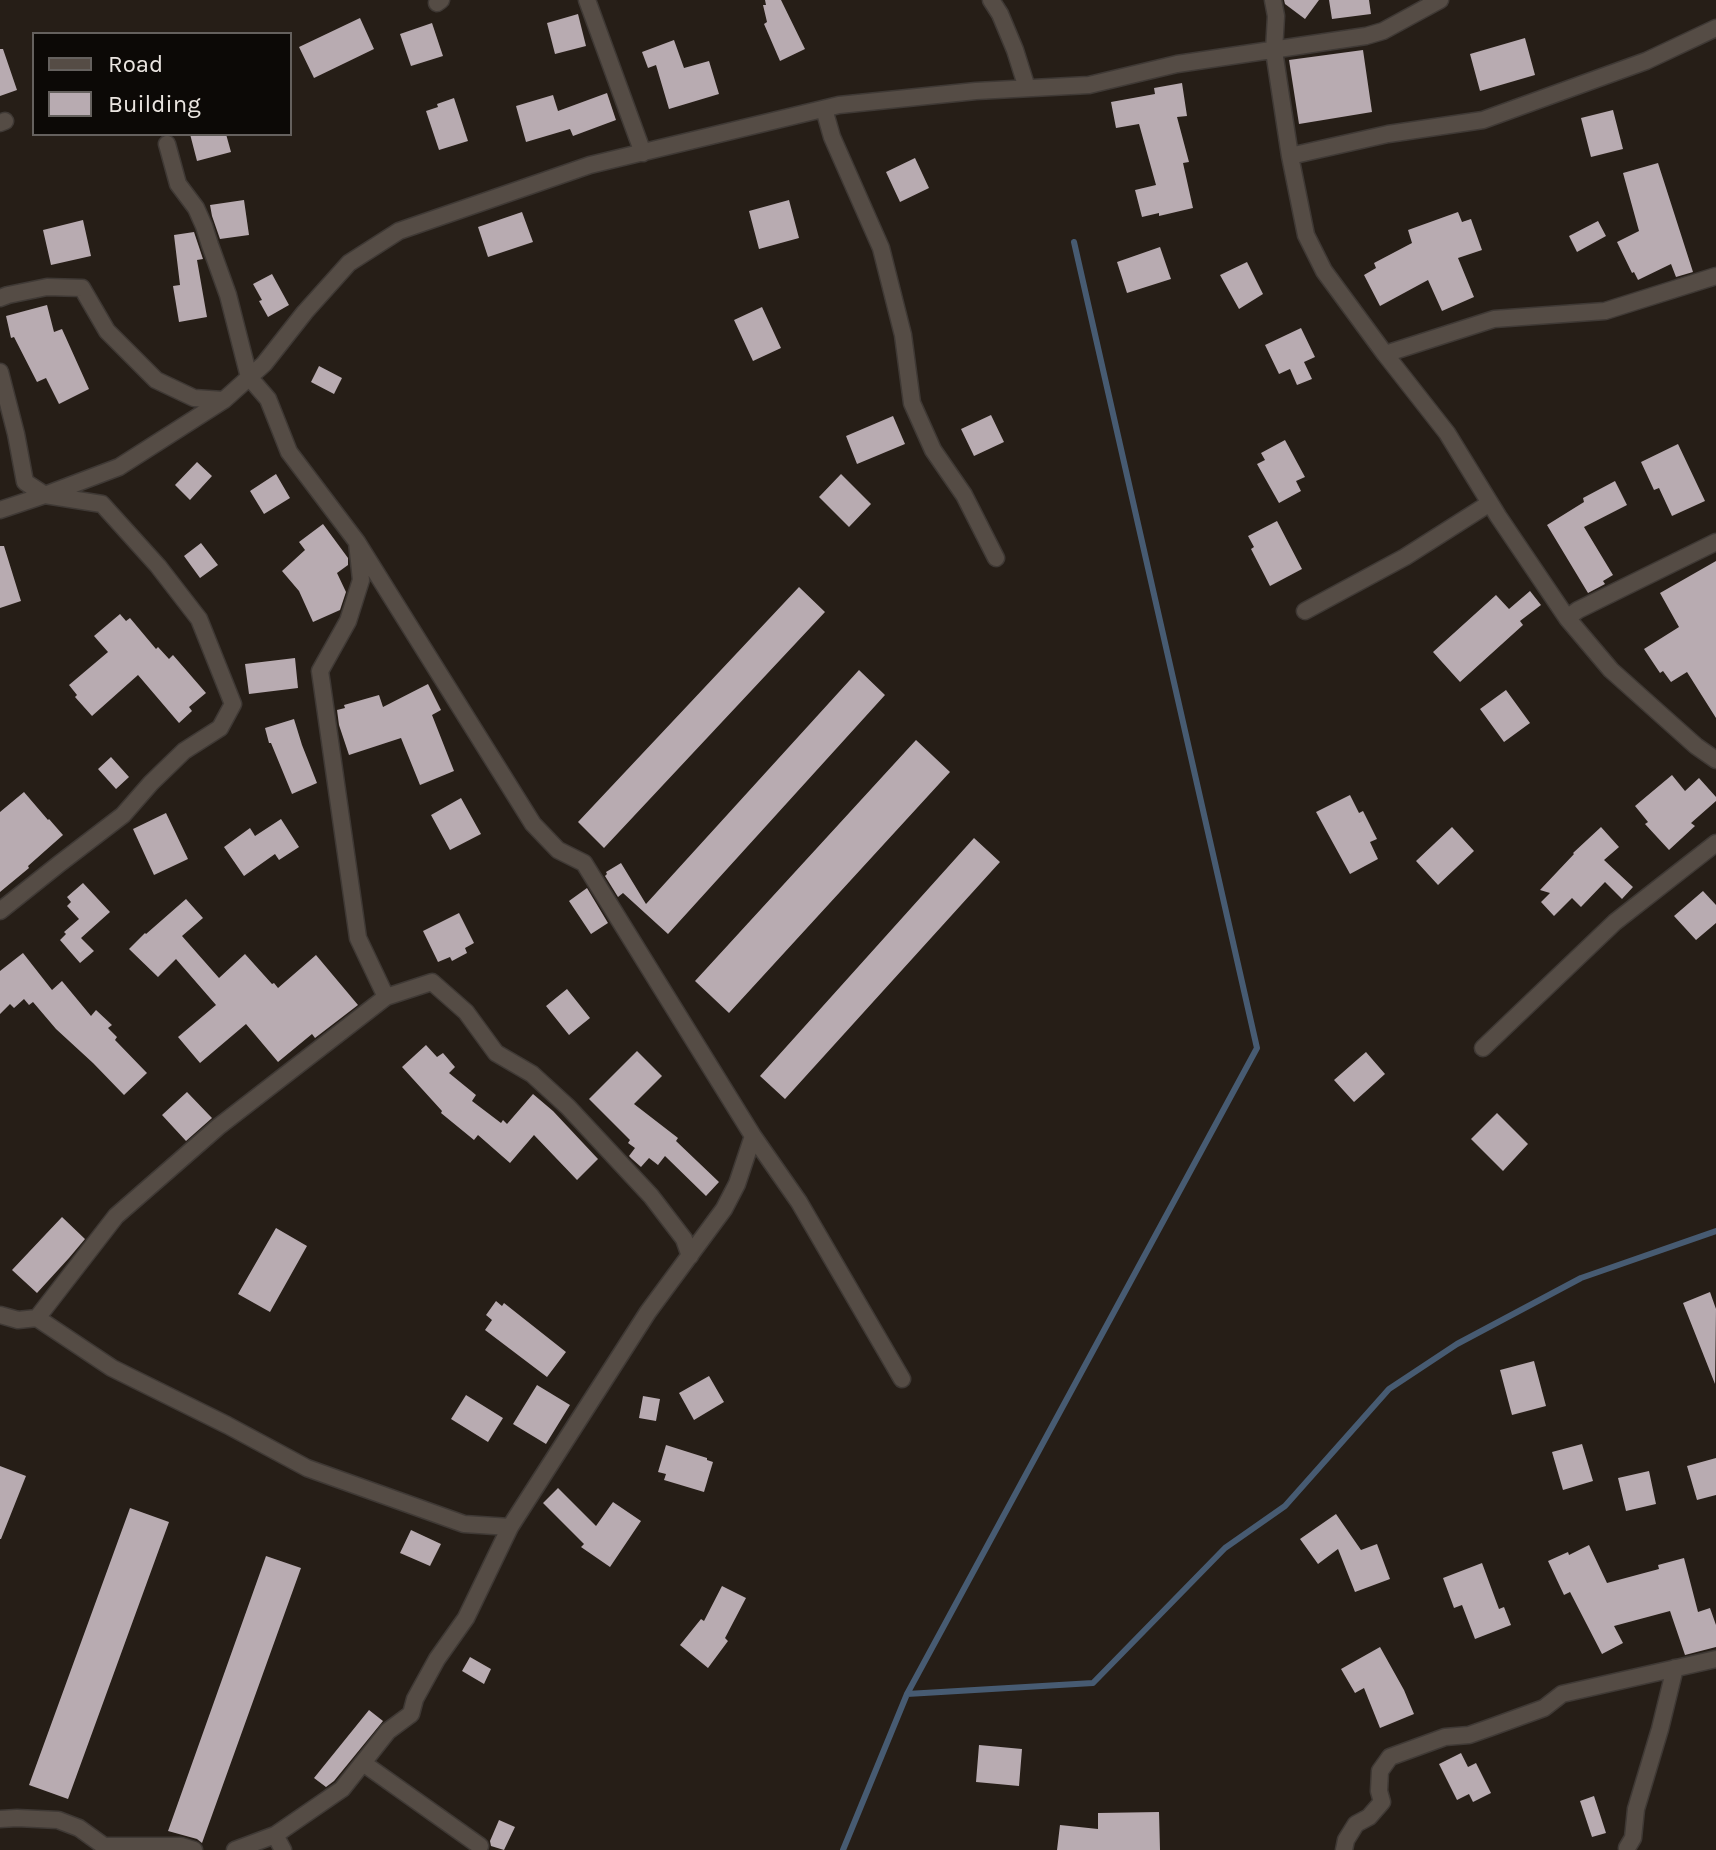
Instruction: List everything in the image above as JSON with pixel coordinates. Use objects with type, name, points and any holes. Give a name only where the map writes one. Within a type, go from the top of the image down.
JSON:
[{"type":"street","points":[[587,0],[643,153]]},
{"type":"street","points":[[991,0],[1005,26],[1027,88]]},
{"type":"street","points":[[1273,0],[1276,16],[1274,51],[1290,156],[1306,235],[1324,271],[1447,433],[1567,618],[1611,670],[1716,760]]},
{"type":"street","points":[[0,510],[119,467],[224,400],[264,364],[349,263],[399,231],[590,165],[839,105],[976,91],[1089,85],[1177,64],[1375,33],[1440,0]]},
{"type":"street","points":[[1290,156],[1388,134],[1483,120],[1646,61],[1716,28]]},
{"type":"street","points":[[824,109],[832,137],[881,248],[903,335],[912,403],[933,450],[964,495],[996,558]]},
{"type":"street","points":[[167,144],[178,184],[196,208],[204,226],[228,295],[249,377],[268,399],[289,452],[357,542],[533,824],[558,850],[584,863],[753,1136],[799,1202],[902,1379]]},
{"type":"street","points":[[1385,354],[1494,319],[1605,311],[1716,276]]},
{"type":"street","points":[[0,298],[47,287],[82,288],[107,331],[156,380],[194,398],[224,400]]},
{"type":"street","points":[[0,372],[25,482],[45,495],[102,504],[149,555],[199,619],[233,704],[220,728],[184,751],[123,815],[0,911]]},
{"type":"street","points":[[1305,611],[1405,557],[1490,503]]},
{"type":"street","points":[[357,542],[361,580],[348,621],[320,671],[358,938],[386,997]]},
{"type":"street","points":[[1567,618],[1716,542]]},
{"type":"street","points":[[1483,1048],[1615,922],[1716,843]]},
{"type":"street","points":[[37,1318],[116,1216],[218,1127],[386,997],[432,982],[466,1012],[496,1053],[532,1074],[568,1107],[651,1196],[684,1239],[690,1256]]},
{"type":"street","points":[[235,1850],[279,1843],[342,1789],[388,1731],[411,1714],[415,1699],[437,1659],[466,1618],[510,1527],[648,1312],[724,1209],[737,1184],[753,1136]]},
{"type":"street","points":[[0,1315],[18,1320],[37,1318],[112,1368],[307,1468],[464,1524],[510,1527]]},
{"type":"street","points":[[1344,1850],[1356,1824],[1369,1817],[1382,1802],[1380,1771],[1390,1757],[1445,1737],[1469,1735],[1544,1708],[1562,1694],[1716,1659]]},
{"type":"street","points":[[1627,1848],[1633,1838],[1636,1809],[1675,1668]]},
{"type":"street","points":[[363,1763],[480,1846]]},
{"type":"street","points":[[0,1819],[58,1820],[79,1828],[104,1846],[181,1846],[194,1850]]},
{"type":"building","points":[[765,0],[781,0],[805,49],[780,61],[764,24],[767,22],[763,5],[766,5]]},
{"type":"building","points":[[1284,0],[1319,0],[1305,19]]},
{"type":"building","points":[[1329,0],[1369,0],[1371,14],[1332,19]]},
{"type":"building","points":[[578,14],[586,46],[555,54],[547,23]]},
{"type":"building","points":[[360,18],[374,49],[314,78],[299,47]]},
{"type":"building","points":[[432,23],[443,56],[411,66],[400,34]]},
{"type":"building","points":[[1525,38],[1535,75],[1480,91],[1470,54]]},
{"type":"building","points":[[674,40],[684,68],[709,61],[719,94],[669,109],[656,65],[648,68],[642,52]]},
{"type":"building","points":[[0,49],[3,49],[17,90],[0,96]]},
{"type":"building","points":[[1363,50],[1372,112],[1299,124],[1289,60]]},
{"type":"building","points":[[1182,83],[1187,116],[1177,117],[1189,162],[1183,163],[1193,208],[1142,217],[1135,190],[1156,185],[1139,124],[1116,128],[1111,102],[1155,94],[1154,88]]},
{"type":"building","points":[[607,93],[616,120],[573,136],[570,129],[526,142],[516,106],[553,95],[558,111]]},
{"type":"building","points":[[454,98],[468,141],[439,150],[426,111]]},
{"type":"building","points":[[1613,110],[1623,149],[1591,157],[1581,118]]},
{"type":"building","points":[[191,136],[227,136],[231,152],[197,161]]},
{"type":"building","points":[[915,158],[929,188],[900,202],[886,172]]},
{"type":"building","points":[[1658,163],[1693,272],[1676,277],[1671,264],[1638,280],[1617,242],[1639,231],[1623,173]]},
{"type":"building","points":[[244,200],[249,235],[220,239],[210,205]]},
{"type":"building","points":[[789,200],[799,238],[759,249],[749,211]]},
{"type":"building","points":[[522,212],[533,242],[488,257],[478,227]]},
{"type":"building","points":[[1458,212],[1462,222],[1471,219],[1482,250],[1458,258],[1474,297],[1442,311],[1428,280],[1380,306],[1364,275],[1376,268],[1374,263],[1412,243],[1408,230]]},
{"type":"building","points":[[83,220],[91,256],[51,265],[43,230]]},
{"type":"building","points":[[1598,221],[1606,236],[1577,252],[1569,236]]},
{"type":"building","points":[[194,232],[203,259],[197,260],[207,317],[179,322],[173,286],[180,285],[174,235]]},
{"type":"building","points":[[1160,247],[1171,279],[1127,293],[1117,262]]},
{"type":"building","points":[[1247,262],[1263,294],[1239,309],[1220,275]]},
{"type":"building","points":[[272,274],[289,305],[268,317],[253,284]]},
{"type":"building","points":[[47,305],[54,332],[62,329],[89,389],[59,404],[46,378],[37,382],[14,337],[11,338],[6,316]]},
{"type":"building","points":[[762,307],[781,348],[753,361],[734,320]]},
{"type":"building","points":[[1301,328],[1315,357],[1304,362],[1312,379],[1297,385],[1290,369],[1279,374],[1265,345]]},
{"type":"building","points":[[319,366],[342,378],[334,394],[311,382]]},
{"type":"building","points":[[991,415],[1004,442],[974,456],[961,429]]},
{"type":"building","points":[[893,416],[905,444],[857,464],[846,436]]},
{"type":"building","points":[[1285,440],[1305,477],[1296,481],[1301,491],[1279,503],[1257,464],[1265,460],[1261,453]]},
{"type":"building","points":[[1678,444],[1705,501],[1672,516],[1659,488],[1654,490],[1641,462]]},
{"type":"building","points":[[197,462],[212,476],[190,500],[175,485]]},
{"type":"building","points":[[276,474],[290,498],[264,514],[250,491]]},
{"type":"building","points":[[841,474],[871,504],[849,527],[819,497]]},
{"type":"building","points":[[1615,481],[1627,505],[1584,527],[1613,575],[1603,581],[1605,584],[1588,593],[1547,525],[1584,502],[1583,498]]},
{"type":"building","points":[[1277,521],[1302,569],[1270,586],[1251,549],[1254,547],[1248,536]]},
{"type":"building","points":[[323,524],[348,558],[348,565],[337,573],[346,592],[340,610],[313,622],[299,591],[282,571],[305,550],[299,542]]},
{"type":"building","points":[[201,543],[218,565],[200,578],[184,556]]},
{"type":"building","points":[[0,546],[4,546],[21,601],[0,608]]},
{"type":"building","points":[[1716,561],[1716,718],[1687,672],[1671,682],[1663,671],[1660,673],[1644,649],[1679,627],[1660,593]]},
{"type":"building","points":[[799,587],[825,612],[604,848],[578,822]]},
{"type":"building","points":[[1530,591],[1541,605],[1520,621],[1523,625],[1460,682],[1433,652],[1496,595],[1509,609]]},
{"type":"building","points":[[120,614],[126,621],[130,618],[156,649],[158,647],[169,659],[173,655],[206,693],[189,707],[192,711],[179,723],[138,675],[92,716],[75,697],[77,695],[69,685],[108,652],[94,636]]},
{"type":"building","points":[[295,658],[298,688],[249,694],[245,664]]},
{"type":"building","points":[[859,670],[885,695],[668,934],[623,893],[618,897],[605,876],[606,872],[621,863],[646,904]]},
{"type":"building","points":[[428,684],[441,710],[432,715],[454,771],[420,785],[401,738],[349,755],[337,710],[379,695],[383,707]]},
{"type":"building","points":[[1506,690],[1530,723],[1504,742],[1480,709]]},
{"type":"building","points":[[294,719],[317,783],[292,794],[265,728]]},
{"type":"building","points":[[916,740],[950,772],[729,1013],[695,981]]},
{"type":"building","points":[[111,757],[129,777],[116,789],[98,769]]},
{"type":"building","points":[[1672,775],[1685,791],[1699,778],[1716,801],[1691,823],[1695,826],[1669,850],[1645,824],[1648,822],[1635,806]]},
{"type":"building","points":[[24,792],[63,835],[0,892],[0,812]]},
{"type":"building","points":[[1350,795],[1359,813],[1363,811],[1377,839],[1370,842],[1378,859],[1350,874],[1316,812]]},
{"type":"building","points":[[461,798],[481,834],[450,850],[431,815]]},
{"type":"building","points":[[166,813],[188,859],[154,875],[133,829]]},
{"type":"building","points":[[281,819],[299,847],[279,860],[275,854],[244,876],[224,847],[250,828],[255,836]]},
{"type":"building","points":[[1452,827],[1474,851],[1438,885],[1416,861]]},
{"type":"building","points":[[1601,827],[1619,847],[1604,860],[1633,887],[1622,899],[1605,882],[1581,907],[1572,898],[1554,916],[1541,902],[1550,893],[1540,890]]},
{"type":"building","points":[[974,838],[1000,862],[785,1099],[760,1076]]},
{"type":"building","points":[[83,883],[110,912],[81,938],[94,951],[80,963],[60,940],[66,934],[64,932],[79,919],[67,906],[71,902],[67,897]]},
{"type":"building","points":[[587,888],[608,923],[591,934],[569,901]]},
{"type":"building","points":[[1703,891],[1716,905],[1716,923],[1696,940],[1674,916]]},
{"type":"building","points":[[186,899],[203,918],[182,936],[219,978],[245,954],[278,988],[316,955],[358,1005],[315,1038],[312,1034],[278,1062],[246,1024],[200,1063],[178,1037],[216,1005],[176,959],[158,977],[129,949]]},
{"type":"building","points":[[459,913],[474,943],[465,948],[467,953],[452,961],[450,957],[438,962],[423,931]]},
{"type":"building","points":[[23,953],[52,990],[62,981],[91,1016],[96,1010],[112,1025],[108,1028],[117,1037],[115,1040],[147,1073],[124,1095],[56,1029],[33,1002],[29,1005],[24,999],[14,1008],[10,1004],[0,1014],[0,971]]},
{"type":"building","points":[[567,989],[590,1018],[569,1035],[546,1006]]},
{"type":"building","points":[[426,1045],[437,1057],[443,1053],[455,1067],[449,1073],[476,1095],[472,1101],[501,1123],[503,1120],[507,1124],[533,1094],[598,1159],[577,1180],[534,1135],[510,1163],[478,1135],[474,1140],[441,1113],[402,1067]]},
{"type":"building","points":[[637,1051],[662,1076],[634,1104],[678,1138],[676,1141],[719,1182],[706,1196],[665,1156],[658,1165],[649,1158],[641,1167],[629,1156],[635,1148],[628,1143],[630,1140],[589,1099]]},
{"type":"building","points":[[1366,1052],[1385,1074],[1354,1102],[1334,1080]]},
{"type":"building","points":[[187,1092],[212,1118],[186,1141],[162,1115]]},
{"type":"building","points":[[1497,1113],[1528,1144],[1503,1171],[1471,1139]]},
{"type":"building","points":[[62,1217],[85,1239],[37,1293],[12,1270]]},
{"type":"building","points":[[276,1228],[307,1246],[270,1312],[238,1294]]},
{"type":"building","points":[[1710,1292],[1716,1309],[1715,1384],[1683,1303]]},
{"type":"building","points":[[496,1301],[502,1306],[504,1303],[566,1352],[547,1377],[485,1330],[492,1320],[486,1315]]},
{"type":"building","points":[[1534,1361],[1546,1406],[1512,1415],[1500,1370]]},
{"type":"building","points":[[709,1376],[724,1402],[694,1420],[679,1393]]},
{"type":"building","points":[[537,1385],[570,1405],[546,1444],[513,1424]]},
{"type":"building","points":[[466,1395],[503,1418],[488,1442],[451,1419]]},
{"type":"building","points":[[643,1396],[660,1399],[656,1421],[639,1418]]},
{"type":"building","points":[[1582,1444],[1593,1481],[1563,1490],[1552,1452]]},
{"type":"building","points":[[666,1445],[713,1462],[704,1492],[664,1480],[666,1474],[658,1472]]},
{"type":"building","points":[[1716,1458],[1716,1495],[1697,1500],[1687,1466]]},
{"type":"building","points":[[0,1466],[26,1476],[1,1539],[0,1539]]},
{"type":"building","points":[[1649,1471],[1656,1504],[1626,1511],[1618,1478]]},
{"type":"building","points":[[558,1488],[596,1526],[613,1502],[641,1521],[610,1567],[581,1547],[584,1544],[543,1503]]},
{"type":"building","points":[[130,1508],[169,1522],[68,1799],[29,1785]]},
{"type":"building","points":[[1336,1514],[1361,1550],[1377,1544],[1390,1579],[1355,1592],[1338,1549],[1318,1564],[1300,1539]]},
{"type":"building","points":[[411,1530],[441,1544],[430,1566],[400,1553]]},
{"type":"building","points":[[1589,1545],[1607,1583],[1659,1569],[1658,1565],[1684,1558],[1698,1612],[1710,1608],[1716,1625],[1716,1647],[1685,1655],[1670,1611],[1614,1626],[1623,1643],[1602,1654],[1570,1592],[1564,1595],[1548,1561]]},
{"type":"building","points":[[266,1556],[301,1568],[202,1843],[168,1831]]},
{"type":"building","points":[[1482,1563],[1499,1609],[1504,1607],[1511,1625],[1475,1639],[1462,1605],[1454,1608],[1443,1578]]},
{"type":"building","points":[[722,1586],[746,1598],[725,1638],[728,1641],[708,1668],[680,1645],[701,1619],[704,1621]]},
{"type":"building","points":[[1380,1647],[1414,1714],[1380,1728],[1364,1688],[1355,1693],[1341,1669]]},
{"type":"building","points":[[470,1657],[491,1669],[484,1684],[462,1671]]},
{"type":"building","points":[[369,1710],[383,1721],[326,1787],[314,1778]]},
{"type":"building","points":[[979,1745],[1022,1749],[1019,1786],[976,1782]]},
{"type":"building","points":[[1461,1753],[1468,1767],[1476,1763],[1491,1793],[1473,1802],[1469,1794],[1457,1800],[1439,1764]]},
{"type":"building","points":[[1594,1796],[1606,1833],[1592,1837],[1580,1801]]},
{"type":"building","points":[[1159,1812],[1160,1850],[1057,1850],[1060,1825],[1098,1829],[1098,1813]]},
{"type":"building","points":[[499,1820],[515,1827],[504,1850],[491,1846],[490,1841]]},
{"type":"waterway","points":[[843,1850],[907,1694],[1257,1048],[1074,242]]},
{"type":"waterway","points":[[907,1694],[1093,1683],[1225,1548],[1285,1506],[1389,1389],[1457,1344],[1581,1278],[1716,1231]]}]
